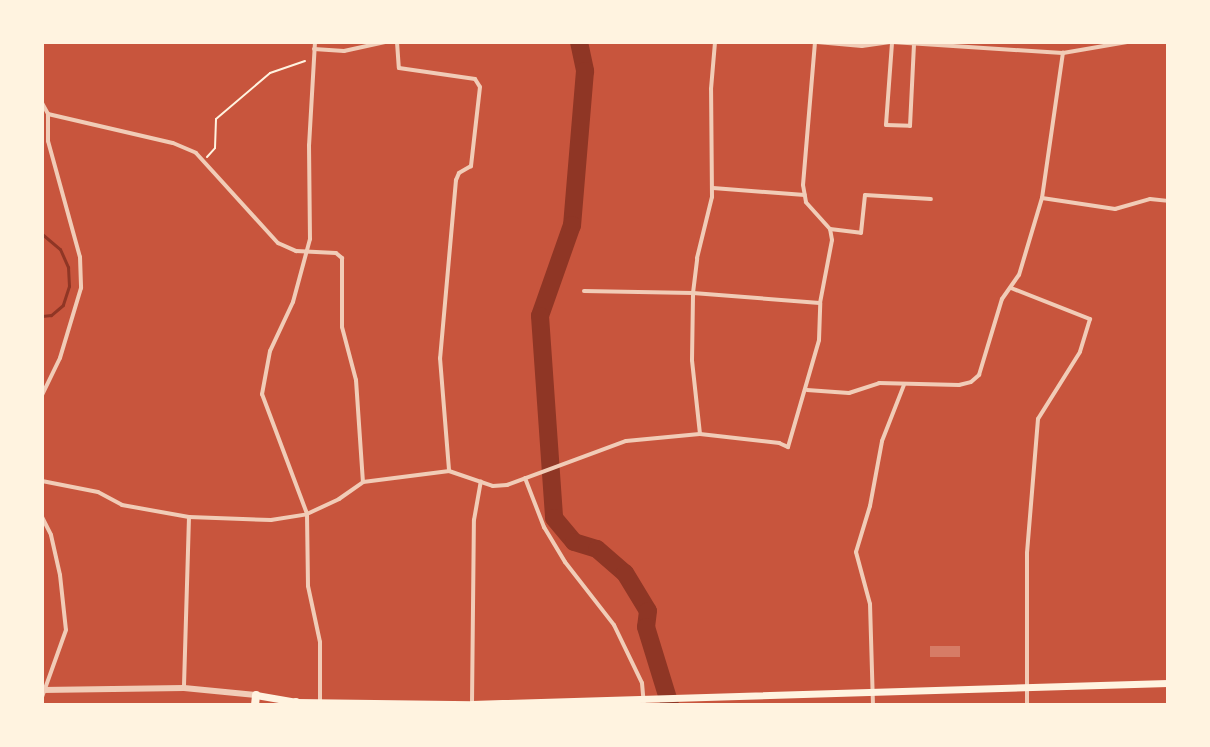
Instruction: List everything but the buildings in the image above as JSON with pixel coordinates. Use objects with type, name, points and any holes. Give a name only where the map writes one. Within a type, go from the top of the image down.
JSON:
[{"type":"highway","points":[[255,705],[256,695]]},
{"type":"main road","points":[[256,695],[296,704],[647,702],[1168,683]]},
{"type":"street","points":[[315,42],[309,145],[310,239],[293,302],[270,351],[262,394],[307,514],[308,586],[320,642],[320,704]]},
{"type":"street","points":[[314,49],[344,51],[385,42]]},
{"type":"street","points":[[397,42],[399,68],[475,79],[480,87],[471,166],[459,173],[456,180],[440,358],[449,471]]},
{"type":"street","points":[[700,434],[692,360],[693,293],[713,188],[711,89],[715,42]]},
{"type":"street","points":[[42,481],[98,492],[122,505],[189,517],[271,520],[307,514],[339,499],[363,482],[449,471],[481,482],[507,485],[626,441],[700,434],[779,443],[788,447],[819,340],[820,303],[832,240],[830,229],[806,202],[805,195],[808,100],[816,42],[862,46],[892,42],[1063,53],[1127,42]]},
{"type":"street","points":[[892,42],[886,125],[910,126],[914,43]]},
{"type":"street","points":[[1003,42],[1003,49]]},
{"type":"street","points":[[806,389],[849,393],[879,383],[971,382],[986,359],[998,310],[1019,275],[1042,198],[1063,53]]},
{"type":"street","points":[[42,103],[48,114],[48,141],[80,257],[81,288],[60,358],[42,395]]},
{"type":"street","points":[[48,114],[173,143],[196,153],[278,243],[305,252],[336,253],[342,258],[342,327],[356,380],[363,482]]},
{"type":"street","points":[[713,188],[805,195]]},
{"type":"street","points":[[830,229],[861,233],[865,195],[931,199]]},
{"type":"street","points":[[1042,198],[1115,209],[1150,199],[1168,201]]},
{"type":"street","points":[[1011,288],[1090,319],[1080,352],[1038,419],[1027,553],[1027,705]]},
{"type":"street","points":[[584,291],[693,293],[820,303]]},
{"type":"street","points":[[873,705],[870,604],[856,552],[870,506],[882,441],[904,385]]},
{"type":"street","points":[[526,478],[544,527],[565,562],[614,625],[632,659],[647,702]]},
{"type":"street","points":[[472,704],[474,520],[481,482]]},
{"type":"street","points":[[42,517],[51,535],[60,575],[66,630],[43,692],[184,688],[256,695]]},
{"type":"street","points":[[184,688],[189,517]]},
{"type":"path","points":[[204,160],[215,148],[216,119],[270,73],[314,58]]},
{"type":"waterway","points":[[579,42],[585,71],[572,225],[540,316],[554,518],[574,542],[597,549],[625,573],[648,611],[646,627],[670,705]]},
{"type":"waterway","points":[[42,234],[60,249],[68,267],[69,286],[63,305],[51,315],[42,316]]}]
